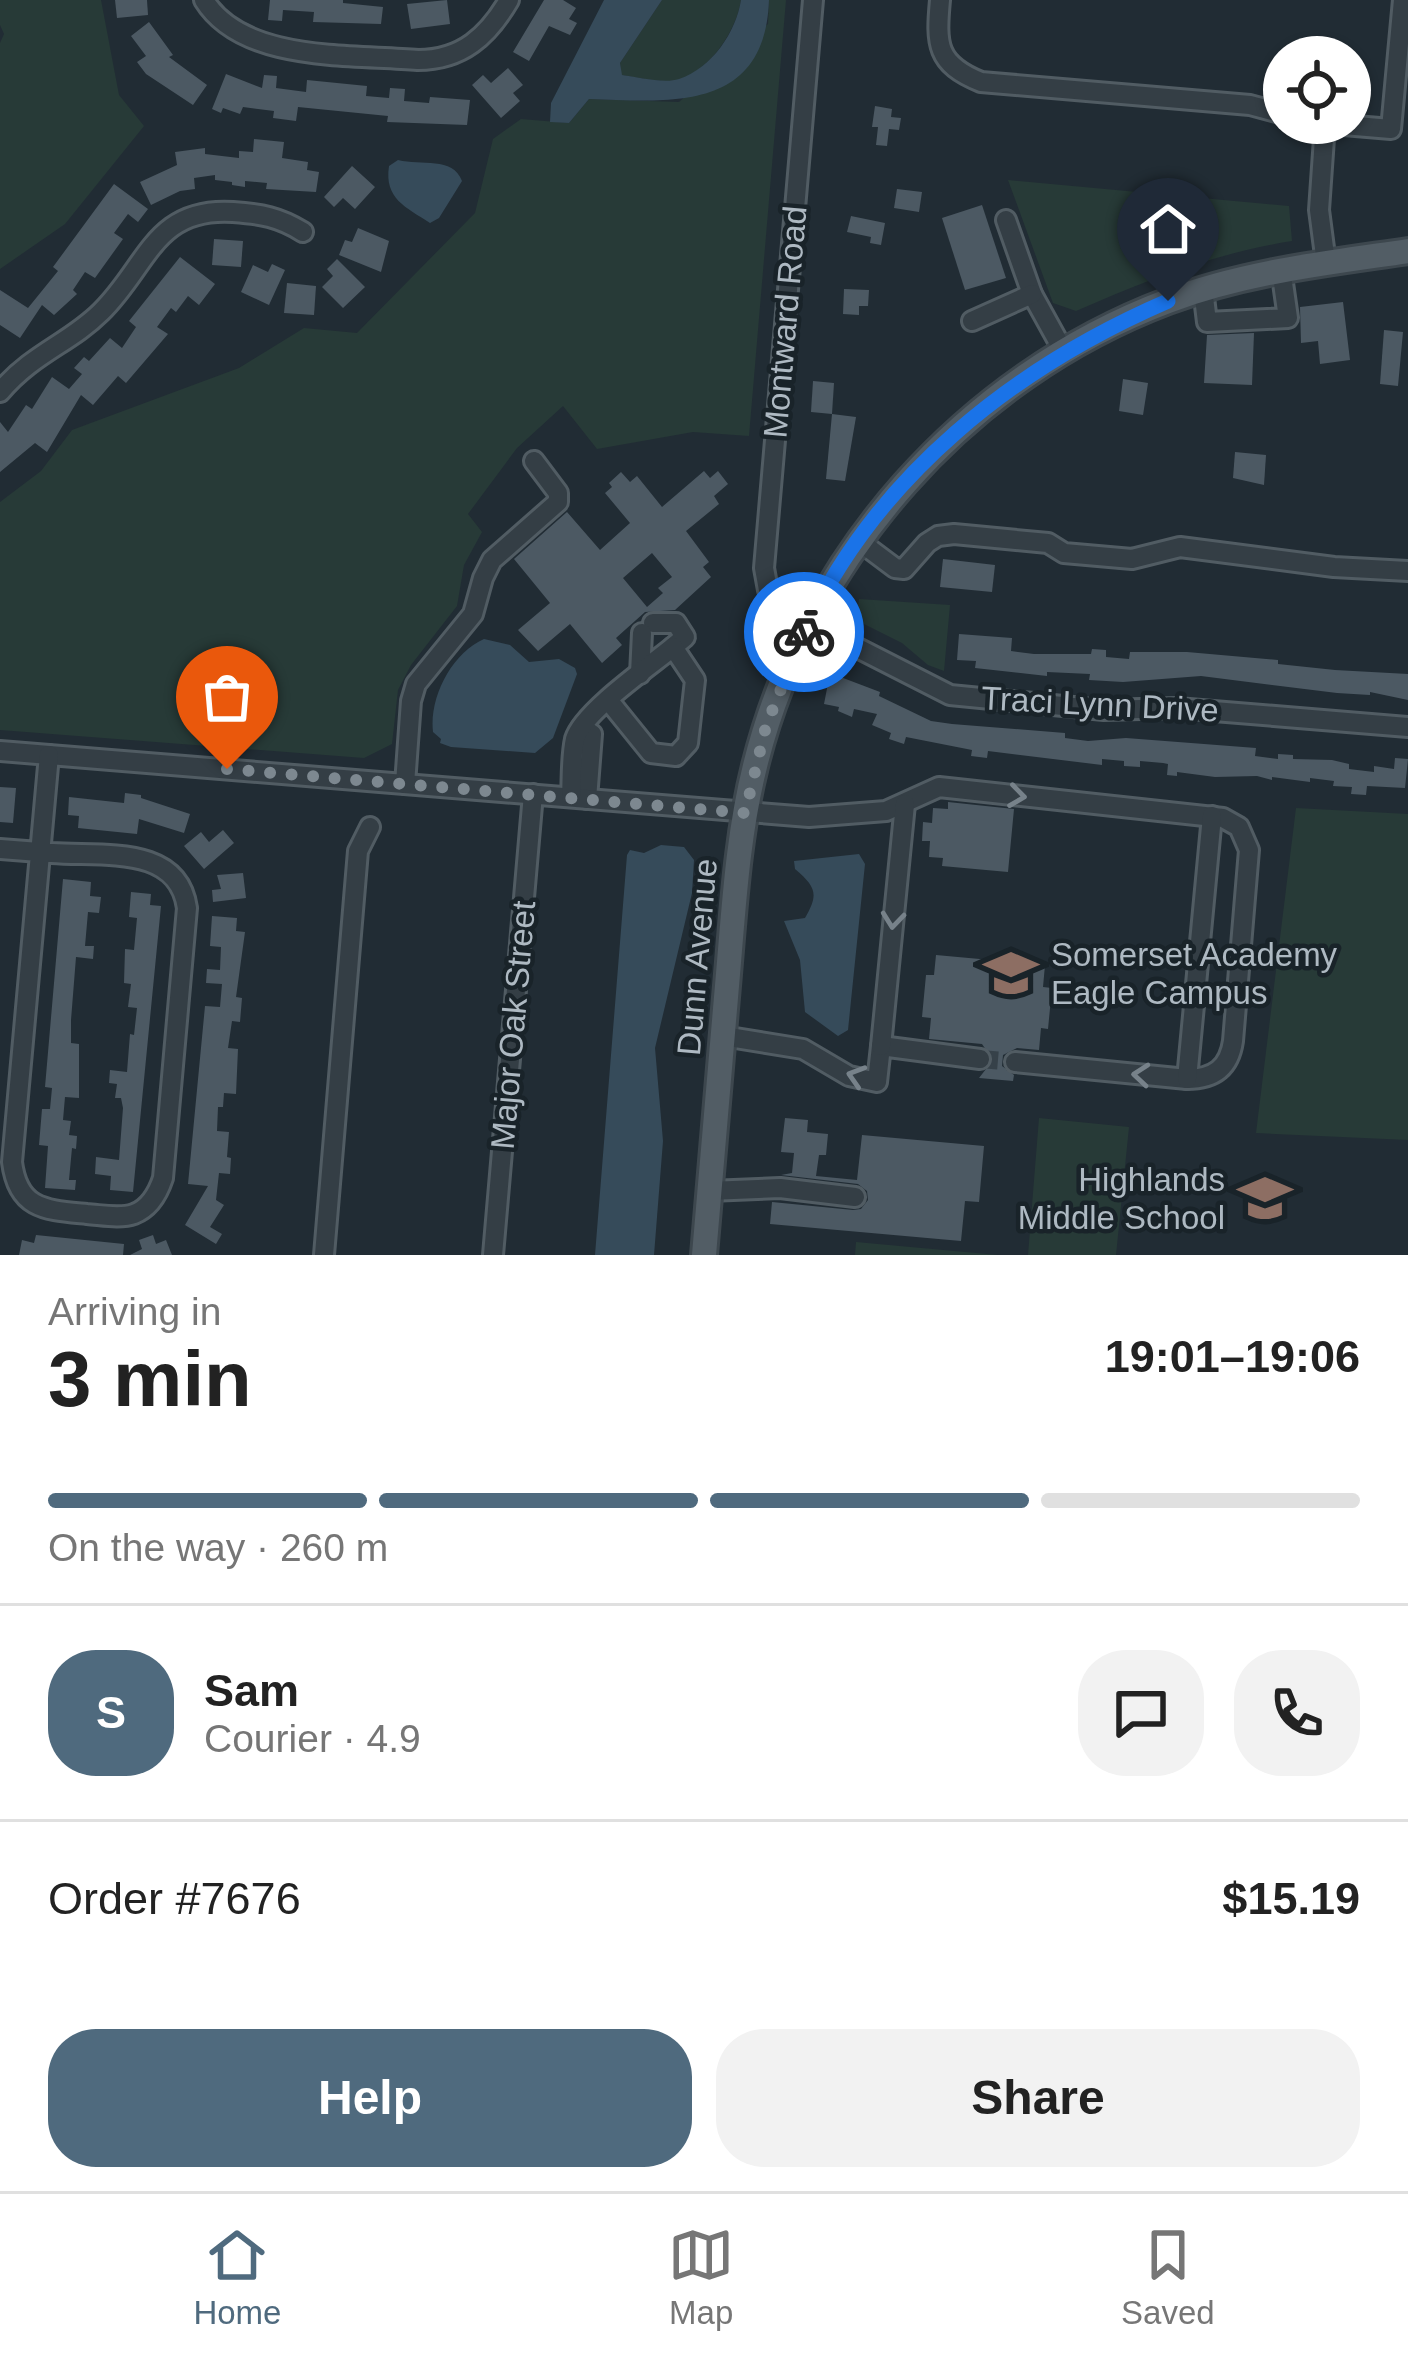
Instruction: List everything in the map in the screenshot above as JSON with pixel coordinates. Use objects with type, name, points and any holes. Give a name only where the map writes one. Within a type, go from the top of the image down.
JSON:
[{"type":"main road","name":"Dunn Avenue","points":[[704,1255],[745,813],[769,718],[808,623],[859,541],[917,470],[963,425],[1064,352],[1132,316],[1203,290],[1281,269],[1408,250]]},
{"type":"street","points":[[208,6],[239,34],[272,46],[418,60],[442,58],[472,45],[494,26],[509,0]]},
{"type":"street","name":"Montward Road","points":[[808,623],[774,600],[764,568],[813,0]]},
{"type":"street","points":[[940,0],[937,35],[943,57],[961,74],[981,82],[1263,108]]},
{"type":"street","points":[[1371,128],[1390,129],[1403,0]]},
{"type":"street","points":[[1322,144],[1318,210],[1326,263]]},
{"type":"street","points":[[3,381],[100,314],[151,245],[178,223],[210,211],[268,215],[303,232]]},
{"type":"street","points":[[1006,220],[1032,294],[1064,352]]},
{"type":"street","points":[[1203,290],[1207,322],[1288,319],[1281,269]]},
{"type":"street","points":[[972,321],[1032,294]]},
{"type":"street","points":[[405,784],[416,684],[473,614],[493,560],[558,502],[558,494],[534,461]]},
{"type":"street","points":[[859,541],[895,568],[904,568],[938,536],[1048,544],[1064,553],[1132,559],[1180,547],[1334,567],[1408,571]]},
{"type":"street","points":[[579,798],[592,734],[582,727],[685,637],[676,623],[652,632],[640,674]]},
{"type":"street","name":"Traci Lynn Drive","points":[[808,623],[950,695],[1104,710],[1177,708],[1408,727]]},
{"type":"street","points":[[609,701],[651,753],[676,756],[684,752],[695,680],[674,646]]},
{"type":"street","points":[[0,751],[745,813],[869,815],[939,787],[1211,816],[1239,827],[1249,850],[1233,1041],[1229,1059],[1220,1070],[1206,1078],[1187,1079],[1015,1062]]},
{"type":"street","points":[[0,849],[39,852],[146,860],[165,866],[178,878],[187,908],[163,1178],[146,1208],[132,1216],[47,1210],[32,1204],[21,1192],[12,1162],[39,852],[49,754]]},
{"type":"street","name":"Major Oak Street","points":[[493,1255],[533,794]]},
{"type":"street","points":[[723,1036],[803,1049],[849,1076],[877,1082],[905,804]]},
{"type":"street","points":[[1187,1079],[1211,816]]},
{"type":"street","points":[[324,1255],[358,850],[370,827]]},
{"type":"street","points":[[881,1046],[980,1059]]},
{"type":"street","points":[[710,1190],[780,1188],[855,1197]]},
{"type":"green space","points":[[0,0],[101,0],[119,95],[144,126],[65,224],[0,269],[0,43],[4,34]]},
{"type":"green space","points":[[662,0],[741,0],[720,48],[691,75],[666,81],[621,75],[620,63]]},
{"type":"green space","points":[[769,0],[786,0],[749,436],[693,432],[597,449],[563,406],[517,448],[468,514],[482,532],[464,565],[457,606],[411,665],[398,690],[392,744],[364,758],[0,730],[0,502],[41,471],[72,430],[239,368],[304,328],[357,333],[475,213],[493,139],[521,119],[569,123],[589,99],[679,102],[768,24]]},
{"type":"green space","points":[[1008,180],[1289,206],[1292,241],[1182,269],[1076,311],[1053,303]]},
{"type":"green space","points":[[859,599],[950,605],[944,671],[856,620]]},
{"type":"green space","points":[[1296,808],[1408,814],[1408,1140],[1256,1133]]},
{"type":"green space","points":[[1039,1118],[1129,1127],[1116,1255],[1028,1255]]},
{"type":"green space","points":[[856,1242],[998,1255],[855,1255]]},
{"type":"water","points":[[604,0],[662,0],[620,63],[622,75],[666,81],[691,74],[712,58],[734,24],[741,0],[769,0],[764,37],[751,63],[732,81],[709,93],[681,99],[589,99],[569,123],[550,122],[551,103]]},
{"type":"water","points":[[398,160],[444,165],[458,173],[462,181],[439,218],[430,223],[393,194],[389,166]]},
{"type":"water","points":[[484,639],[510,645],[529,662],[559,659],[575,668],[577,674],[553,738],[535,753],[451,747],[440,743],[433,732],[435,705],[445,678],[462,655]]},
{"type":"water","points":[[661,845],[684,847],[694,860],[692,893],[655,1048],[663,1141],[654,1255],[595,1255],[627,855],[630,850],[644,853]]},
{"type":"water","points":[[859,854],[865,864],[848,1030],[838,1036],[805,1012],[800,960],[784,921],[805,918],[814,897],[794,861]]},
{"type":"building","points":[[115,0],[147,0],[148,15],[117,18]]},
{"type":"building","points":[[270,0],[343,0],[383,7],[381,24],[313,22],[314,12],[283,10],[282,21],[268,20]]},
{"type":"building","points":[[447,0],[450,24],[411,29],[407,4]]},
{"type":"building","points":[[544,0],[563,0],[576,8],[569,19],[577,23],[570,35],[549,26],[529,61],[513,52]]},
{"type":"building","points":[[149,22],[173,55],[169,57],[207,85],[193,105],[146,74],[137,62],[146,56],[131,36]]},
{"type":"building","points":[[508,68],[523,85],[513,93],[520,101],[501,118],[472,85],[483,75],[491,83]]},
{"type":"building","points":[[226,74],[262,88],[264,75],[277,76],[276,88],[306,92],[307,80],[367,86],[366,96],[389,98],[390,88],[405,89],[404,101],[429,103],[430,97],[470,100],[467,125],[387,122],[388,116],[298,107],[296,121],[273,118],[274,111],[243,107],[240,114],[223,108],[221,113],[212,109]]},
{"type":"building","points":[[875,106],[892,109],[891,117],[901,118],[899,130],[889,129],[887,146],[876,145]]},
{"type":"building","points":[[254,139],[284,142],[282,158],[308,162],[307,170],[319,172],[316,192],[266,189],[267,183],[245,181],[245,187],[232,185],[215,180],[215,175],[194,178],[195,189],[151,205],[140,182],[177,165],[175,152],[205,148],[205,154],[239,158],[239,151],[253,152]]},
{"type":"building","points":[[352,166],[375,187],[355,209],[343,198],[334,207],[324,197]]},
{"type":"building","points":[[114,184],[148,209],[138,222],[128,214],[114,233],[123,239],[95,278],[85,272],[73,290],[77,294],[54,315],[42,305],[20,338],[0,325],[0,290],[28,308]]},
{"type":"building","points":[[897,189],[922,192],[919,212],[894,208]]},
{"type":"building","points":[[982,205],[1006,278],[965,290],[942,218]]},
{"type":"building","points":[[851,216],[885,223],[881,245],[870,243],[871,237],[847,232]]},
{"type":"building","points":[[358,228],[389,241],[381,272],[339,255],[345,240],[352,242]]},
{"type":"building","points":[[214,239],[243,241],[241,267],[212,265]]},
{"type":"building","points":[[180,257],[215,284],[199,305],[188,296],[176,312],[171,308],[157,327],[168,334],[126,383],[118,376],[93,405],[81,395],[47,452],[35,443],[0,472],[0,422],[8,432],[26,405],[32,409],[52,377],[69,389],[82,374],[74,368],[84,357],[89,361],[110,338],[122,348],[136,327],[129,321]]},
{"type":"building","points":[[337,259],[365,287],[343,308],[322,287],[333,276],[327,269]]},
{"type":"building","points":[[272,264],[285,270],[269,305],[241,292],[253,265],[268,272]]},
{"type":"building","points":[[287,283],[316,286],[314,315],[284,313]]},
{"type":"building","points":[[844,289],[869,290],[868,306],[859,306],[859,315],[843,314]]},
{"type":"building","points":[[1343,302],[1350,360],[1320,364],[1318,341],[1301,343],[1300,307]]},
{"type":"building","points":[[1384,330],[1403,332],[1398,386],[1380,384]]},
{"type":"building","points":[[1254,333],[1252,385],[1204,383],[1207,335]]},
{"type":"building","points":[[1123,379],[1148,383],[1143,415],[1119,411]]},
{"type":"building","points":[[813,381],[834,383],[832,414],[811,412]]},
{"type":"building","points":[[832,414],[856,417],[845,481],[826,479]]},
{"type":"building","points":[[1235,452],[1266,455],[1264,485],[1233,478]]},
{"type":"building","points":[[704,471],[710,478],[718,471],[728,484],[714,496],[719,504],[686,531],[709,562],[703,567],[711,577],[675,610],[645,612],[616,638],[622,645],[602,663],[570,624],[538,651],[518,630],[550,603],[514,559],[567,512],[600,550],[630,523],[605,493],[621,472],[630,482],[637,476],[662,507]],"holes":[[[652,553],[672,577],[658,588],[663,593],[647,607],[623,578]]]},
{"type":"building","points":[[943,559],[995,565],[992,592],[940,587]]},
{"type":"building","points":[[959,634],[1012,638],[1011,651],[1034,654],[1091,654],[1092,649],[1106,650],[1106,657],[1129,659],[1130,652],[1187,652],[1408,674],[1408,700],[1201,676],[1123,682],[1089,680],[1090,674],[1047,672],[1047,676],[975,668],[976,661],[957,660]]},
{"type":"building","points":[[830,673],[880,692],[879,696],[931,721],[1065,733],[1065,738],[1088,741],[1126,738],[1256,748],[1255,756],[1332,760],[1349,764],[1349,769],[1374,772],[1374,766],[1394,769],[1395,758],[1408,759],[1405,788],[1367,786],[1366,795],[1351,794],[1352,787],[1310,778],[1310,782],[1177,772],[1177,776],[1167,775],[1168,764],[1163,763],[1140,761],[1140,767],[1124,766],[1124,761],[1102,759],[1102,765],[988,751],[987,758],[971,756],[972,750],[906,737],[904,744],[872,725],[877,714],[854,709],[852,717],[824,704]]},
{"type":"building","points":[[0,787],[16,788],[13,823],[0,822]]},
{"type":"building","points":[[125,793],[190,814],[184,833],[139,819],[137,834],[78,828],[79,816],[68,815],[69,797],[124,803]]},
{"type":"building","points":[[948,802],[1014,809],[1008,872],[942,866],[943,858],[929,857],[930,841],[922,841],[923,822],[932,823],[933,808],[948,809]]},
{"type":"building","points":[[223,830],[234,843],[204,869],[184,846],[201,832],[209,842]]},
{"type":"building","points":[[243,873],[246,898],[213,902],[212,890],[221,889],[217,875]]},
{"type":"building","points":[[63,879],[91,882],[90,896],[101,897],[99,913],[88,912],[85,946],[94,946],[93,959],[76,957],[71,1043],[79,1044],[79,1098],[65,1097],[63,1120],[71,1121],[69,1135],[77,1136],[69,1180],[76,1180],[75,1190],[45,1188],[48,1146],[39,1145],[42,1109],[50,1109],[52,1088],[45,1087]]},
{"type":"building","points":[[131,892],[151,894],[150,905],[161,906],[133,1192],[110,1190],[111,1176],[95,1174],[96,1157],[119,1160],[123,1108],[121,1098],[115,1098],[117,1084],[109,1083],[110,1070],[127,1072],[130,1034],[134,1035],[137,1008],[128,1007],[131,984],[124,983],[125,949],[134,950],[137,918],[129,917]]},
{"type":"building","points":[[212,916],[237,918],[236,931],[245,932],[236,997],[242,998],[240,1022],[232,1021],[228,1048],[238,1049],[236,1094],[224,1093],[223,1107],[218,1107],[217,1131],[229,1132],[227,1157],[231,1158],[230,1174],[219,1173],[216,1200],[224,1205],[210,1227],[222,1234],[216,1244],[185,1225],[208,1186],[188,1184],[205,1006],[220,1007],[222,984],[206,983],[207,969],[220,970],[221,947],[210,946]]},
{"type":"building","points":[[936,955],[1045,965],[1043,987],[1052,988],[1048,1029],[1041,1028],[1039,1050],[1017,1048],[1003,1055],[1002,1066],[1014,1075],[1013,1081],[979,1078],[993,1060],[982,1044],[929,1039],[931,1018],[922,1017],[926,975],[934,975]]},
{"type":"building","points":[[785,1118],[808,1120],[807,1132],[828,1134],[826,1155],[819,1155],[816,1176],[857,1180],[862,1135],[984,1146],[979,1202],[965,1201],[961,1241],[770,1224],[772,1202],[853,1210],[861,1209],[868,1200],[867,1191],[858,1184],[781,1175],[792,1173],[794,1153],[781,1152]]},
{"type":"building","points":[[36,1235],[124,1244],[123,1255],[19,1255],[22,1240],[34,1243]]},
{"type":"building","points":[[153,1235],[156,1244],[166,1240],[172,1255],[130,1255],[142,1249],[139,1240]]},
{"type":"tunnel","points":[[980,1059],[1015,1062]]},
{"type":"way so far","points":[[227,769],[745,813],[766,726],[804,632]]},
{"type":"place","name":"Somerset Academy Eagle Campus","points":[[1011,973]]},
{"type":"place","name":"Highlands Middle School","points":[[1265,1198]]},
{"type":"route","points":[[804,632],[886,505],[980,409],[1097,332],[1168,301]]}]
